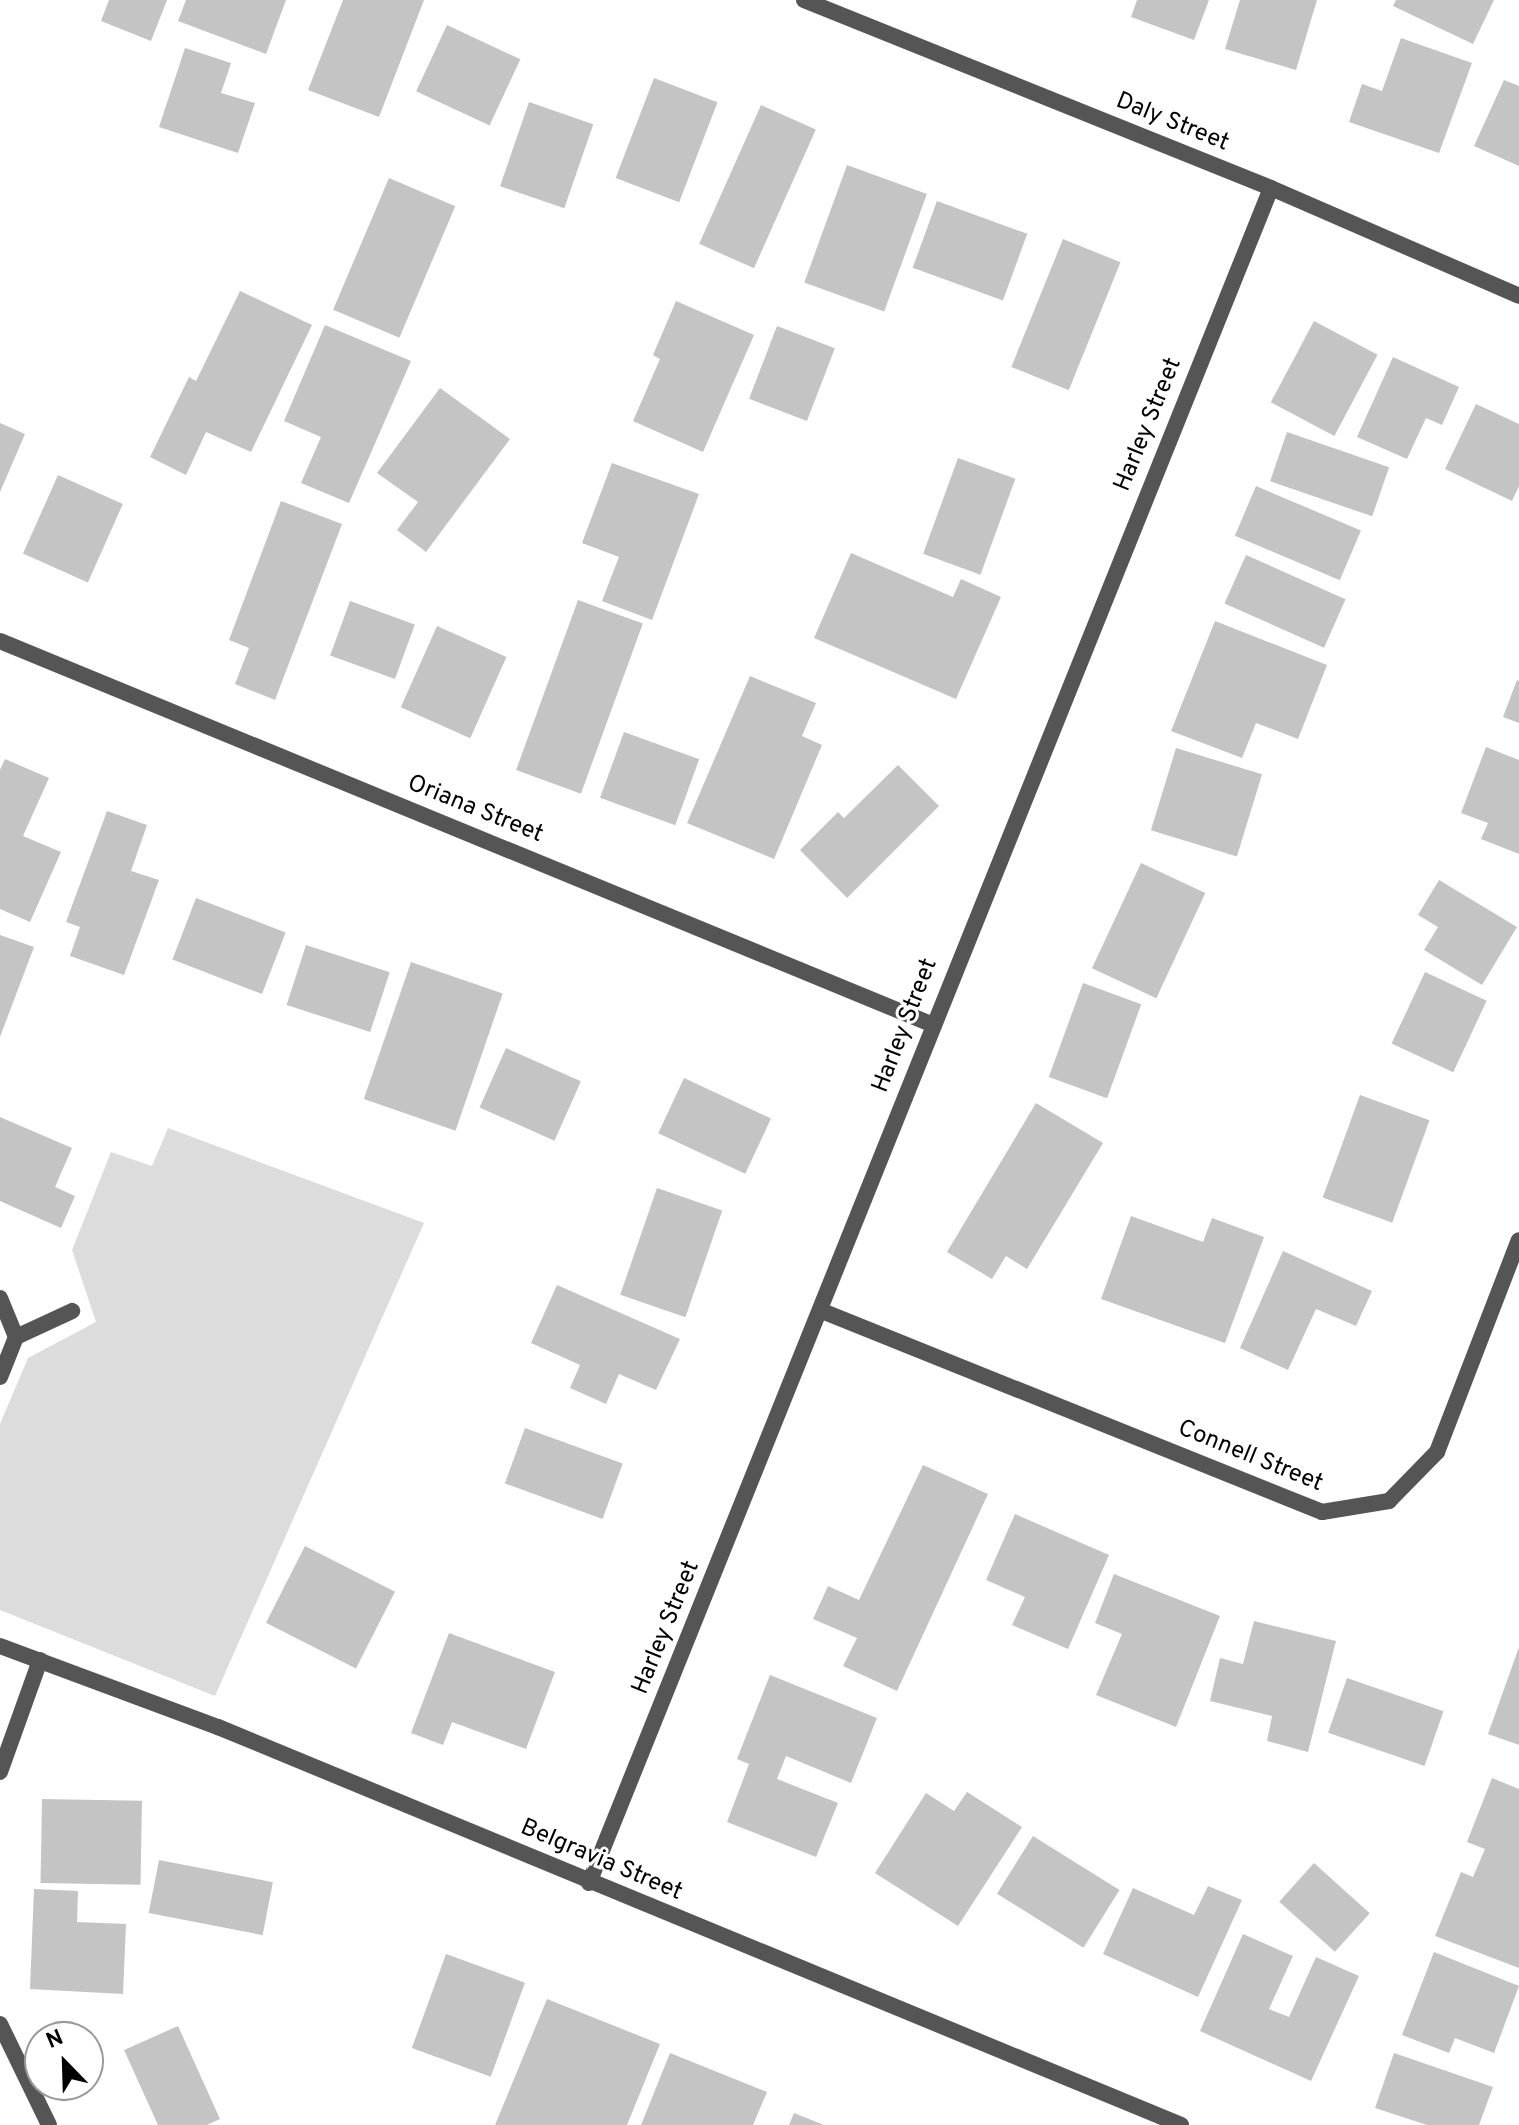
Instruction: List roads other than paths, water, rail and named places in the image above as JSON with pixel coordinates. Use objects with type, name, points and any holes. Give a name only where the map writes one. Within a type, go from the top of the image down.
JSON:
[{"type":"street","name":"Daly Street","points":[[804,0],[1271,188],[1519,296]]},
{"type":"street","name":"Harley Street","points":[[589,1883],[822,1311],[931,1024],[1271,188]]},
{"type":"street","name":"Oriana Street","points":[[0,641],[931,1024]]},
{"type":"street","name":"Connell Street","points":[[822,1311],[1322,1512],[1389,1501],[1437,1452],[1519,1240]]},
{"type":"street","points":[[0,1298],[16,1337]]},
{"type":"street","points":[[0,1377],[16,1337],[72,1311]]},
{"type":"street","name":"Belgravia Street","points":[[0,1646],[218,1727],[589,1883],[1181,2125]]},
{"type":"street","points":[[0,1772],[40,1660]]},
{"type":"street","points":[[0,2024],[49,2125]]}]
